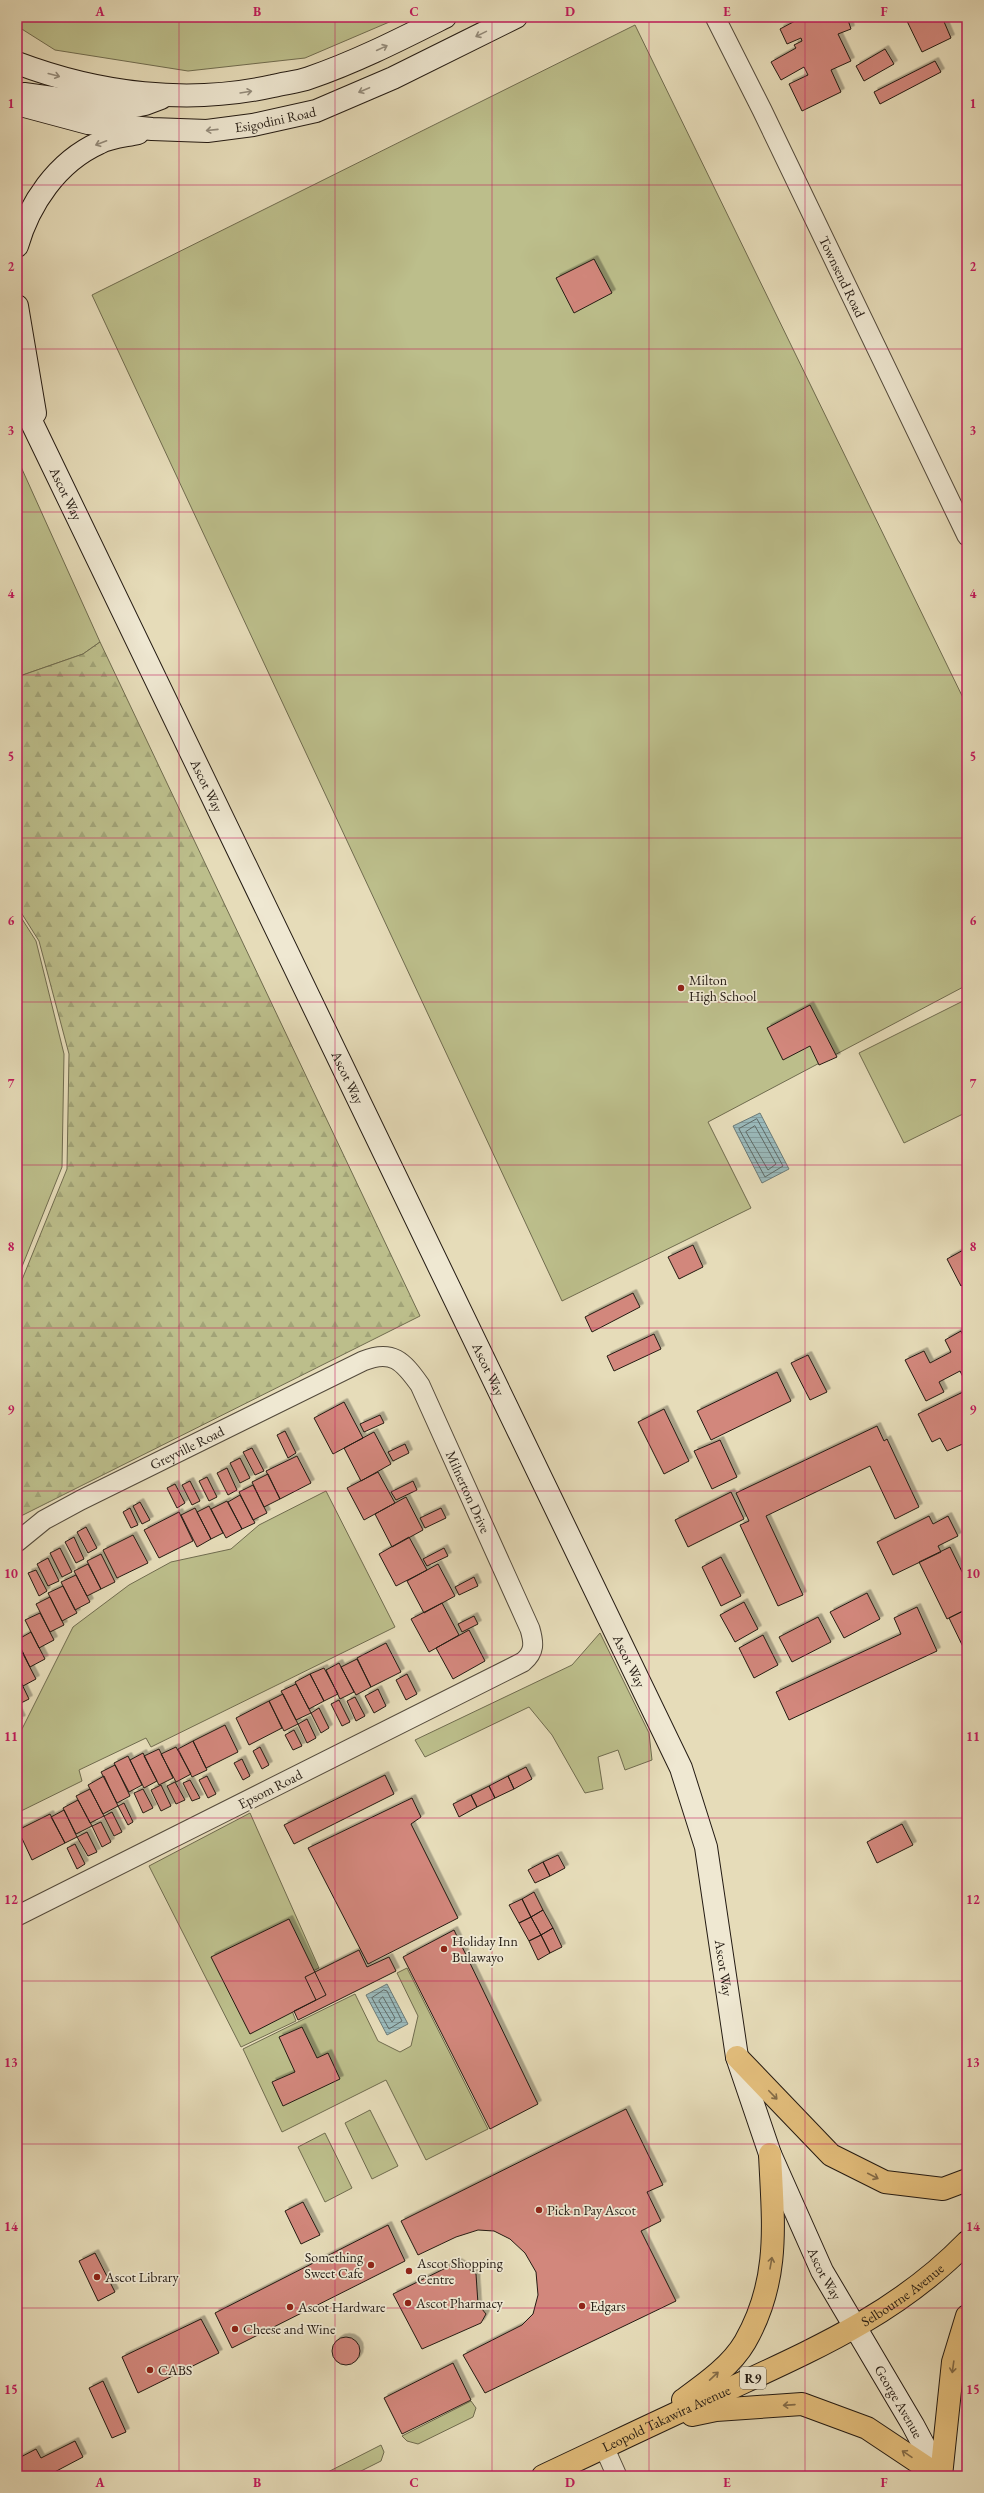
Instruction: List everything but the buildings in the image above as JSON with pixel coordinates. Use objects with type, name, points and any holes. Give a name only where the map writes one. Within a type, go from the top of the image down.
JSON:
[{"type":"highway","points":[[737,2057],[831,2155],[885,2182],[943,2189],[967,2180]]},
{"type":"highway","points":[[650,2425],[715,2376],[745,2342],[765,2297],[774,2248],[770,2154]]},
{"type":"highway","name":"Selbourne Avenue","points":[[854,2328],[889,2308],[953,2257],[967,2242]]},
{"type":"highway","points":[[650,2425],[716,2410],[802,2404],[867,2428],[940,2476],[953,2362],[967,2316]]},
{"type":"highway","name":"Leopold Takawira Avenue","points":[[543,2476],[835,2340],[854,2328]]},
{"type":"main road","points":[[17,63],[92,85],[165,96],[200,97],[245,92],[308,78],[378,50],[445,17]]},
{"type":"main road","name":"Esigodini Road","points":[[17,104],[88,123],[152,129],[207,131],[253,125],[316,111],[393,78],[516,17]]},
{"type":"main road","points":[[17,94],[125,108],[145,104],[165,96]]},
{"type":"main road","points":[[17,246],[22,228],[41,194],[64,166],[99,143],[152,129]]},
{"type":"main road","points":[[17,306],[39,438]]},
{"type":"main road","name":"Ascot Way","points":[[17,392],[469,1325],[680,1768],[706,1847],[737,2057],[770,2154],[822,2271],[854,2328]]},
{"type":"main road","name":"George Avenue","points":[[854,2328],[913,2425],[940,2476]]},
{"type":"street","name":"Townsend Road","points":[[715,17],[762,110],[967,536]]},
{"type":"street","name":"Milnerton Drive","points":[[363,1362],[387,1355],[398,1360],[420,1385],[530,1629],[534,1644],[530,1656],[523,1662]]},
{"type":"street","name":"Greyville Road","points":[[17,1542],[50,1516],[363,1362]]},
{"type":"street","name":"Epsom Road","points":[[17,1916],[523,1662]]},
{"type":"street","points":[[604,2447],[618,2476]]},
{"type":"green space","points":[[17,17],[401,17],[305,58],[188,71],[55,50],[17,26]]},
{"type":"green space","name":"Milton High School","points":[[635,25],[967,706],[967,985],[708,1122],[751,1208],[562,1301],[92,295]]},
{"type":"green space","points":[[17,458],[100,642],[83,654],[17,677]]},
{"type":"green space","points":[[100,642],[420,1316],[17,1518],[17,1292],[67,1169],[69,1054],[39,941],[17,906],[17,677],[83,654]]},
{"type":"green space","points":[[17,911],[36,941],[64,1054],[62,1167],[17,1279]]},
{"type":"green space","points":[[967,999],[967,1112],[904,1143],[859,1053]]},
{"type":"green space","points":[[326,1491],[395,1627],[151,1747],[146,1738],[79,1770],[82,1781],[17,1813],[17,1739],[73,1627],[129,1585],[171,1562],[231,1549],[259,1525]]},
{"type":"green space","points":[[600,1633],[649,1733],[652,1760],[625,1770],[618,1750],[598,1757],[603,1789],[585,1793],[552,1735],[529,1707],[425,1757],[415,1740],[572,1665]]},
{"type":"green space","points":[[250,1813],[319,1968],[303,1976],[289,2003],[296,2021],[241,2047],[149,1866]]},
{"type":"green space","points":[[407,1968],[488,2129],[426,2160],[386,2080],[282,2132],[243,2049],[355,1994],[378,2041],[400,2052],[411,2046],[418,2016],[397,1973]]},
{"type":"green space","points":[[370,2110],[398,2166],[372,2179],[345,2123]]},
{"type":"green space","points":[[325,2133],[352,2188],[325,2202],[298,2147]]},
{"type":"green space","points":[[471,2401],[476,2408],[473,2417],[418,2444],[407,2441],[402,2436]]},
{"type":"green space","points":[[381,2445],[384,2452],[381,2461],[351,2476],[320,2476]]},
{"type":"water","points":[[760,1113],[789,1169],[762,1183],[733,1126]]},
{"type":"water","points":[[387,1984],[408,2024],[387,2035],[366,1995]]},
{"type":"place","name":"Milton High School","points":[[681,988]]},
{"type":"place","name":"Holiday Inn Bulawayo","points":[[444,1949]]},
{"type":"place","name":"Pick n Pay Ascot","points":[[539,2210]]},
{"type":"place","name":"Something Sweet Cafe","points":[[371,2265]]},
{"type":"place","name":"Ascot Shopping Centre","points":[[409,2271]]},
{"type":"place","name":"Ascot Library","points":[[97,2277]]},
{"type":"place","name":"Ascot Pharmacy","points":[[408,2303]]},
{"type":"place","name":"Edgars","points":[[582,2306]]},
{"type":"place","name":"Ascot Hardware","points":[[290,2307]]},
{"type":"place","name":"Cheese and Wine","points":[[235,2329]]},
{"type":"place","name":"CABS","points":[[150,2370]]}]
